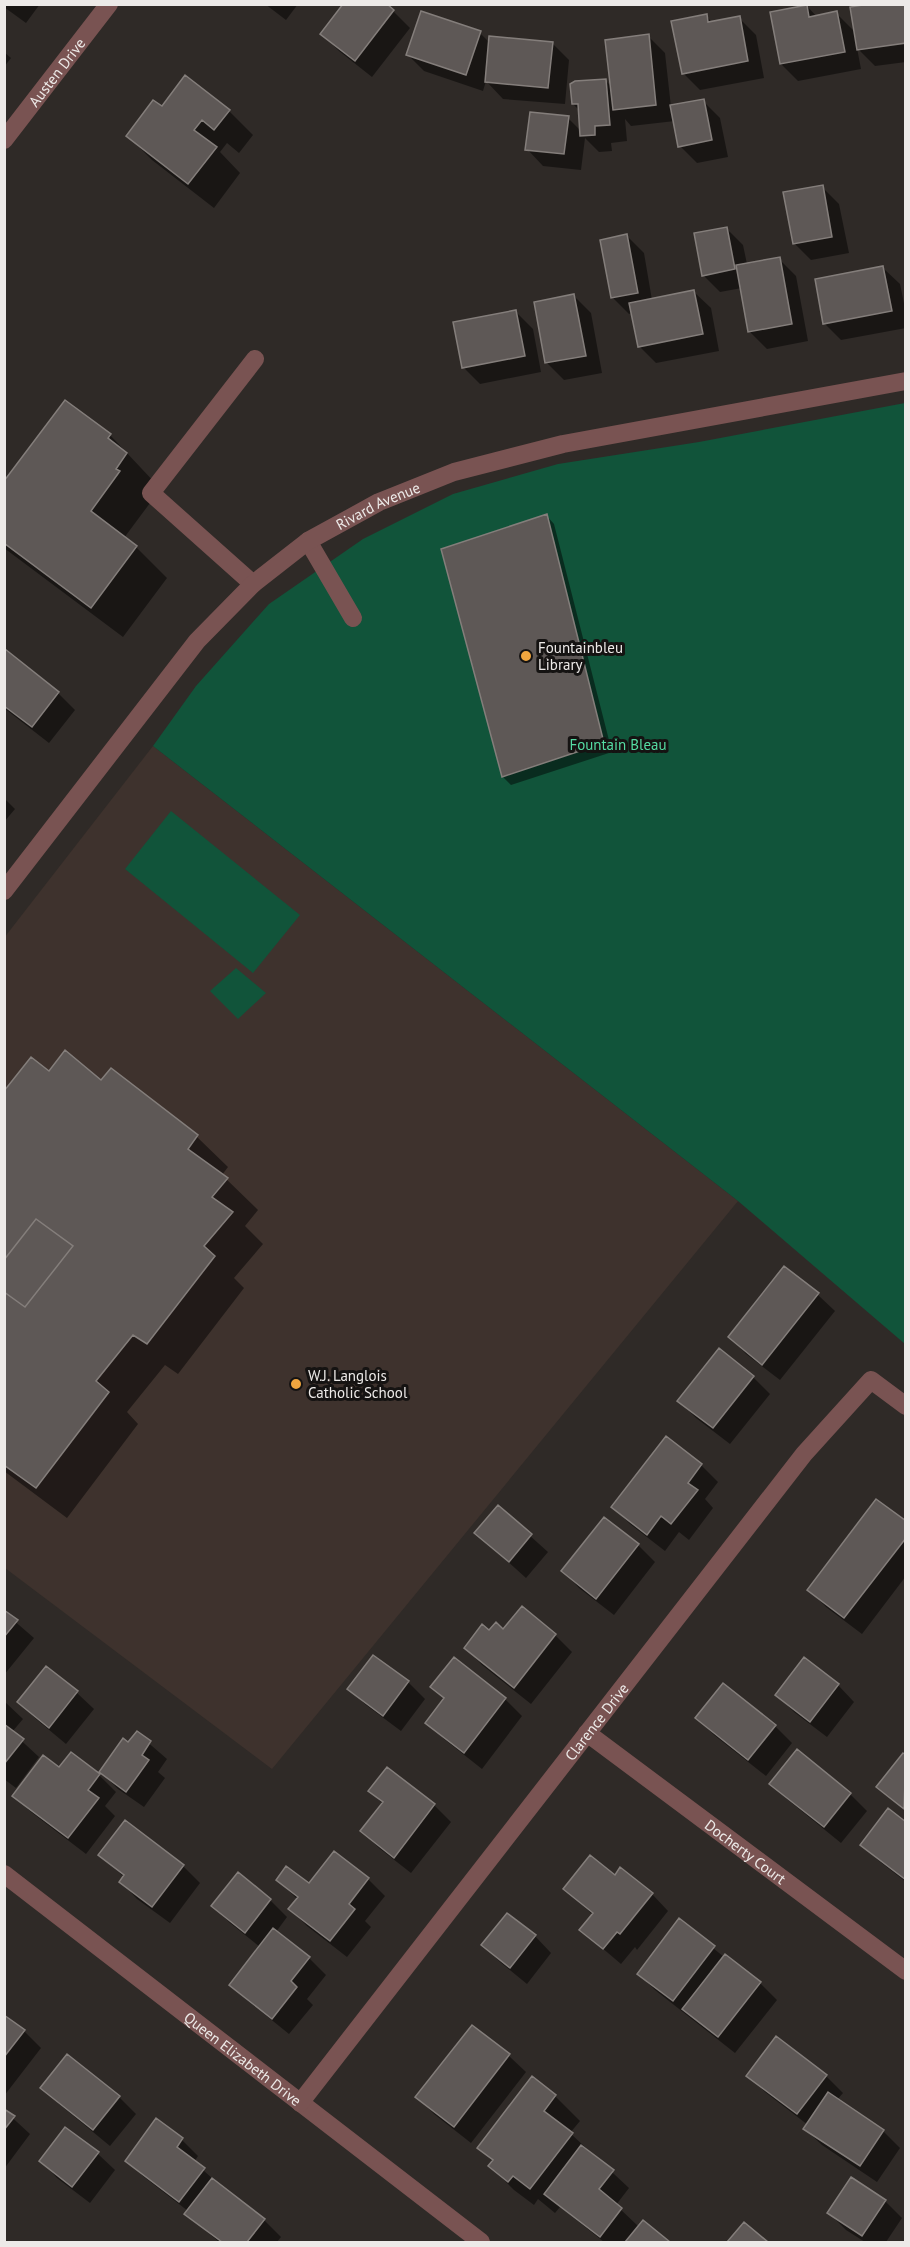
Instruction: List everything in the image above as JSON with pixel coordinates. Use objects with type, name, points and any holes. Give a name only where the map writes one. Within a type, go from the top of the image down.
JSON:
[{"type":"street","name":"Austen Drive","points":[[4,140],[109,4]]},
{"type":"street","points":[[253,584],[151,493],[255,359]]},
{"type":"street","name":"Rivard Avenue","points":[[4,891],[197,641],[253,584],[308,542],[379,502],[454,472],[563,444],[906,381]]},
{"type":"street","points":[[308,542],[353,618]]},
{"type":"street","name":"Clarence Drive","points":[[300,2103],[804,1454],[871,1380],[906,1406]]},
{"type":"street","name":"Docherty Court","points":[[587,1733],[906,1971]]},
{"type":"street","name":"Queen Elizabeth Drive","points":[[4,1875],[481,2242]]},
{"type":"shaded area","name":"W.J. Langlois Catholic School","points":[[153,746],[738,1201],[272,1769],[5,1568],[4,938]]},
{"type":"green space","name":"Fountain Bleau","points":[[905,403],[905,1344],[738,1201],[153,746],[196,686],[269,604],[363,539],[453,494],[558,464],[699,442]]},
{"type":"green space","points":[[171,811],[300,915],[253,973],[125,869]]},
{"type":"green space","points":[[236,968],[266,993],[238,1019],[210,991]]},
{"type":"building","points":[[343,4],[387,4],[394,10],[355,61],[320,34]]},
{"type":"building","points":[[869,4],[906,4],[906,43],[857,50],[850,7]]},
{"type":"building","points":[[807,5],[809,17],[837,11],[845,52],[780,64],[770,12]]},
{"type":"building","points":[[421,11],[481,31],[466,75],[406,55]]},
{"type":"building","points":[[707,14],[708,22],[740,16],[748,61],[682,74],[671,21]]},
{"type":"building","points":[[649,34],[656,105],[613,110],[605,40]]},
{"type":"building","points":[[489,36],[553,42],[548,88],[485,82]]},
{"type":"building","points":[[185,75],[230,110],[214,130],[202,120],[194,130],[217,147],[188,184],[126,136],[153,100],[162,106]]},
{"type":"building","points":[[606,79],[610,125],[595,126],[595,135],[580,136],[578,104],[572,104],[570,84],[575,81]]},
{"type":"building","points":[[704,99],[712,140],[678,147],[670,105]]},
{"type":"building","points":[[530,112],[569,116],[564,154],[525,150]]},
{"type":"building","points":[[823,185],[832,237],[793,244],[783,192]]},
{"type":"building","points":[[727,227],[735,269],[702,276],[694,233]]},
{"type":"building","points":[[627,234],[638,293],[611,298],[600,240]]},
{"type":"building","points":[[780,257],[792,324],[748,332],[736,265]]},
{"type":"building","points":[[883,266],[892,311],[823,324],[815,279]]},
{"type":"building","points":[[694,290],[703,334],[638,347],[629,303]]},
{"type":"building","points":[[574,294],[586,356],[545,363],[534,302]]},
{"type":"building","points":[[516,310],[525,356],[462,368],[453,322]]},
{"type":"building","points":[[65,400],[111,434],[108,438],[127,453],[116,469],[120,471],[91,511],[137,546],[91,608],[4,543],[4,481]]},
{"type":"building","name":"Fountainbleu Library","points":[[547,514],[604,743],[502,777],[441,549]]},
{"type":"building","points":[[5,649],[59,692],[32,727],[4,706]]},
{"type":"building","points":[[65,1050],[101,1080],[111,1068],[198,1135],[188,1149],[228,1178],[212,1197],[233,1212],[204,1246],[215,1256],[147,1344],[133,1335],[96,1381],[109,1392],[36,1488],[4,1465],[4,1292],[25,1307],[73,1246],[36,1219],[4,1260],[4,1091],[31,1057],[49,1071]]},
{"type":"building","points":[[65,1050],[101,1080],[111,1068],[198,1135],[188,1149],[228,1178],[212,1197],[233,1212],[204,1246],[215,1256],[147,1344],[133,1335],[96,1381],[109,1392],[36,1488],[4,1465],[4,1091],[31,1057],[49,1071]]},
{"type":"building","points":[[784,1266],[819,1293],[762,1365],[728,1337]]},
{"type":"building","points":[[719,1348],[754,1376],[713,1428],[677,1401]]},
{"type":"building","points":[[666,1436],[702,1464],[688,1483],[698,1490],[671,1524],[661,1516],[647,1535],[611,1507]]},
{"type":"building","points":[[876,1499],[906,1521],[906,1538],[844,1618],[807,1590]]},
{"type":"building","points":[[498,1505],[532,1534],[509,1562],[474,1533]]},
{"type":"building","points":[[604,1517],[639,1544],[596,1599],[561,1571]]},
{"type":"building","points":[[522,1606],[556,1634],[514,1688],[464,1648],[482,1624],[489,1630],[496,1622],[503,1629]]},
{"type":"building","points":[[4,1610],[18,1620],[4,1637]]},
{"type":"building","points":[[373,1655],[409,1681],[383,1716],[347,1689]]},
{"type":"building","points":[[454,1657],[506,1698],[464,1753],[425,1723],[444,1698],[430,1687]]},
{"type":"building","points":[[804,1657],[839,1684],[810,1722],[775,1695]]},
{"type":"building","points":[[46,1666],[78,1691],[49,1728],[17,1702]]},
{"type":"building","points":[[723,1683],[776,1725],[748,1760],[695,1718]]},
{"type":"building","points":[[4,1724],[24,1739],[4,1764]]},
{"type":"building","points":[[137,1731],[151,1741],[142,1755],[149,1760],[126,1792],[99,1772],[123,1738],[128,1742]]},
{"type":"building","points":[[797,1749],[851,1793],[824,1827],[769,1784]]},
{"type":"building","points":[[71,1752],[100,1774],[88,1790],[99,1798],[68,1838],[12,1796],[43,1755],[59,1767]]},
{"type":"building","points":[[903,1753],[906,1755],[904,1809],[876,1787]]},
{"type":"building","points":[[387,1767],[435,1804],[394,1858],[360,1831],[383,1802],[368,1791]]},
{"type":"building","points":[[888,1808],[906,1822],[906,1880],[860,1845]]},
{"type":"building","points":[[125,1820],[184,1865],[152,1907],[119,1882],[124,1875],[98,1855]]},
{"type":"building","points":[[334,1851],[369,1878],[349,1904],[355,1909],[330,1941],[288,1909],[298,1897],[276,1880],[286,1866],[309,1883]]},
{"type":"building","points":[[590,1855],[615,1875],[620,1867],[653,1893],[620,1934],[617,1932],[603,1949],[579,1930],[593,1913],[563,1889]]},
{"type":"building","points":[[238,1872],[271,1899],[245,1933],[211,1906]]},
{"type":"building","points":[[507,1913],[536,1935],[510,1968],[481,1945]]},
{"type":"building","points":[[679,1918],[715,1946],[673,2001],[637,1974]]},
{"type":"building","points":[[273,1928],[310,1957],[291,1981],[297,1987],[272,2019],[229,1985]]},
{"type":"building","points":[[725,1954],[761,1982],[718,2037],[682,2009]]},
{"type":"building","points":[[4,2015],[25,2030],[4,2057]]},
{"type":"building","points":[[472,2025],[510,2054],[454,2127],[415,2097]]},
{"type":"building","points":[[776,2036],[827,2075],[797,2114],[746,2076]]},
{"type":"building","points":[[67,2054],[120,2096],[93,2130],[40,2088]]},
{"type":"building","points":[[532,2076],[556,2095],[544,2111],[573,2133],[530,2189],[513,2176],[508,2182],[488,2166],[493,2160],[477,2148]]},
{"type":"building","points":[[828,2092],[884,2130],[860,2166],[803,2129]]},
{"type":"building","points":[[4,2109],[15,2116],[4,2130]]},
{"type":"building","points":[[156,2118],[183,2138],[177,2147],[205,2168],[179,2202],[125,2161]]},
{"type":"building","points":[[65,2127],[99,2152],[72,2187],[39,2161]]},
{"type":"building","points":[[581,2145],[614,2170],[599,2189],[622,2208],[600,2237],[544,2194]]},
{"type":"building","points":[[851,2177],[886,2200],[862,2236],[827,2213]]},
{"type":"building","points":[[212,2178],[265,2219],[247,2242],[222,2242],[184,2214]]},
{"type":"building","points":[[643,2220],[670,2242],[625,2242]]},
{"type":"building","points":[[744,2222],[768,2242],[727,2242]]},
{"type":"place","name":"Fountainbleu Library","points":[[526,656]]},
{"type":"place","name":"W.J. Langlois Catholic School","points":[[296,1384]]}]
